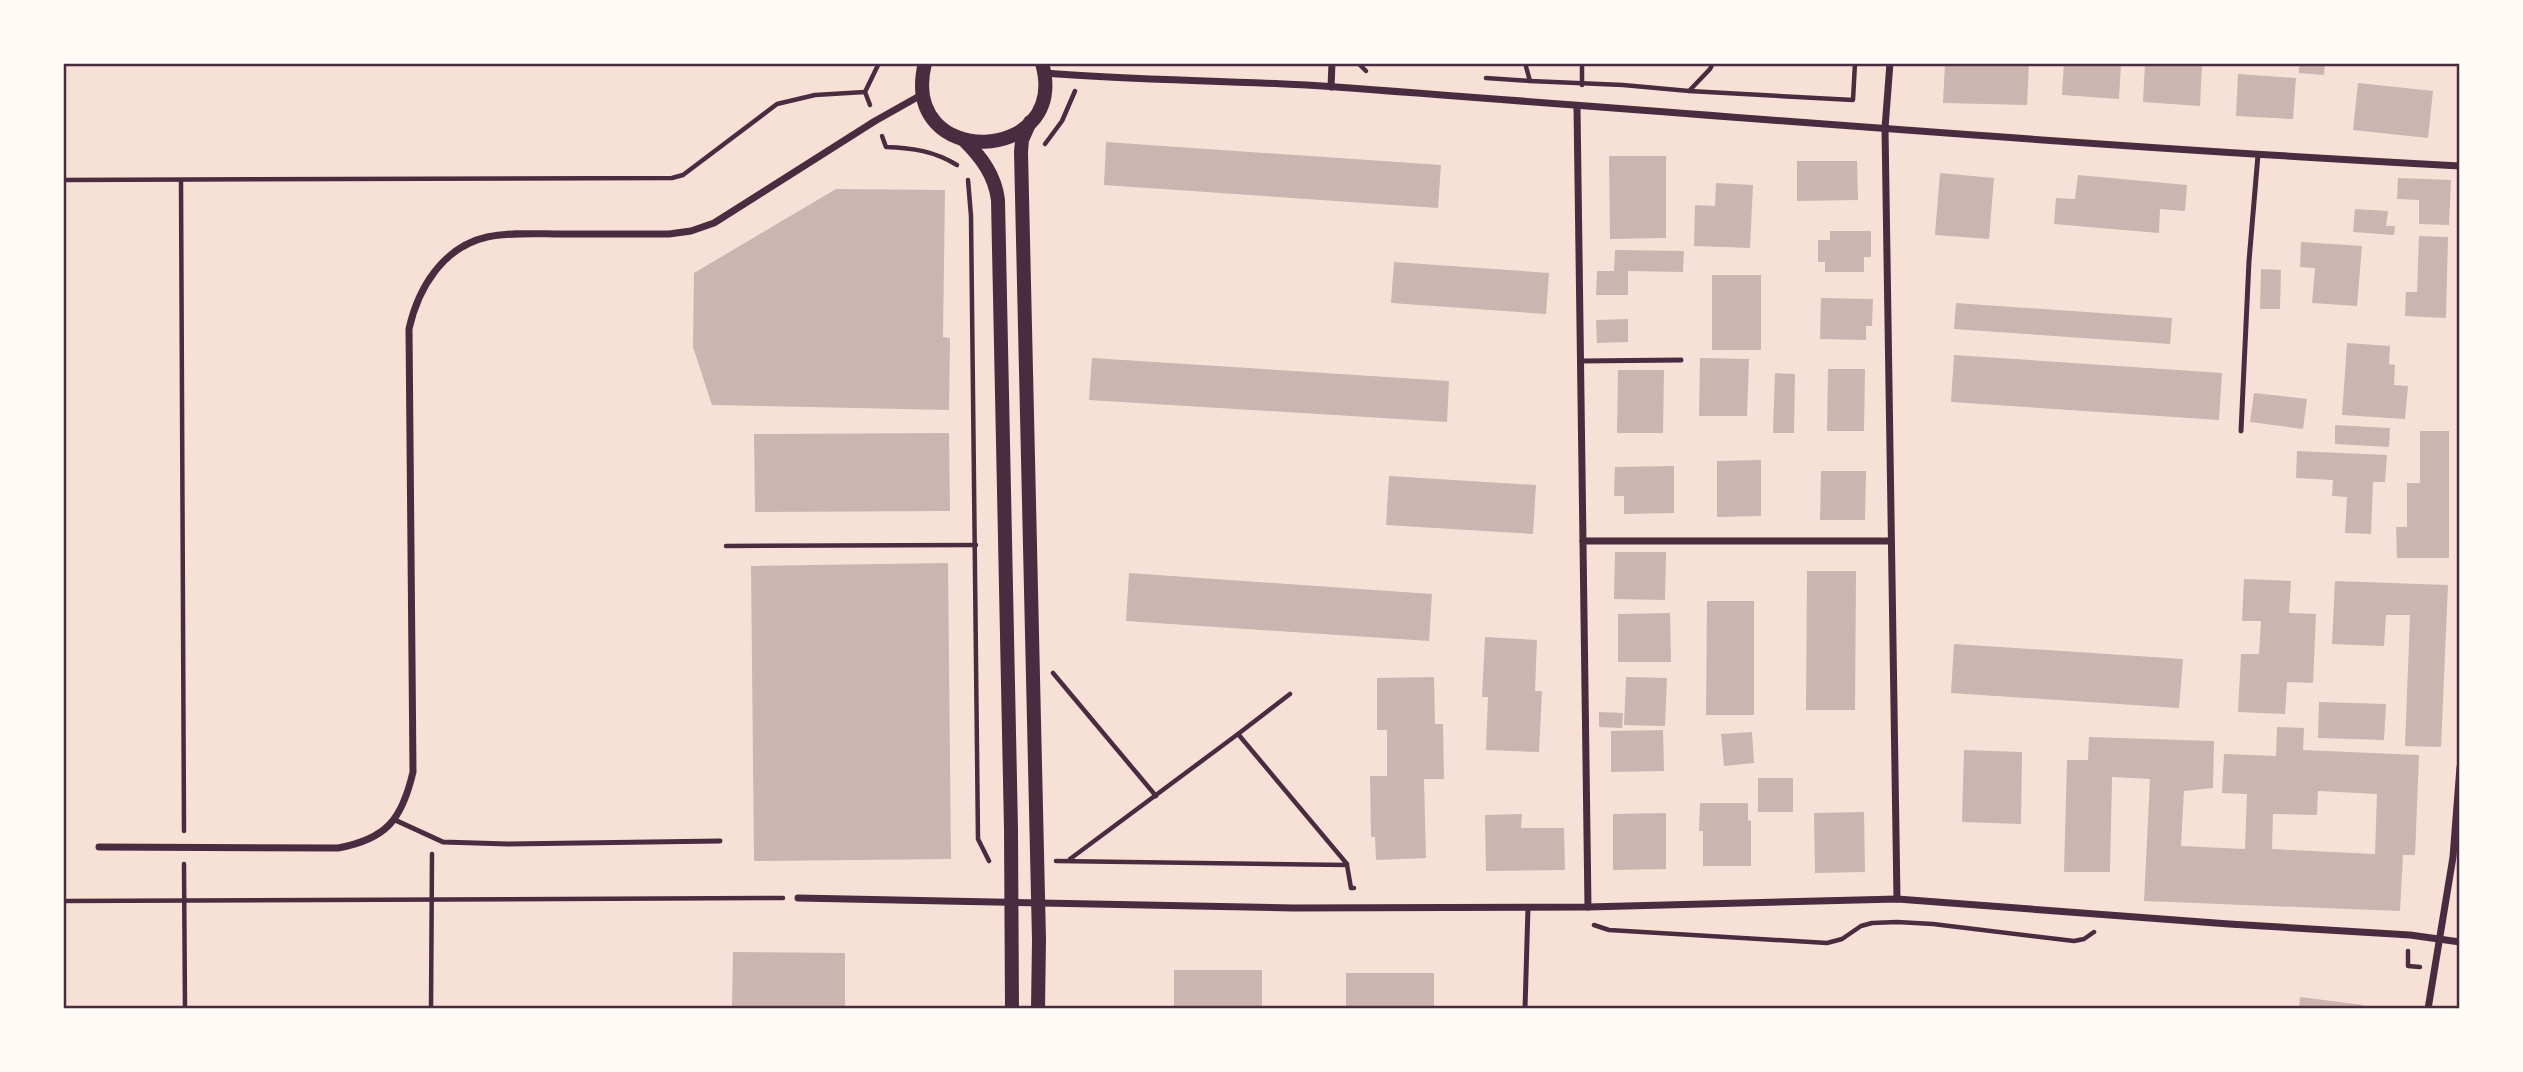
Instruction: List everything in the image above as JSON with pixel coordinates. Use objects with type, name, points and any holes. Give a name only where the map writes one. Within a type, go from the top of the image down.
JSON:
[{"type":"main road","points":[[925,63],[922,75],[923,94],[929,110],[939,125],[964,140],[978,155],[991,176],[998,200],[1012,1009]]},
{"type":"main road","points":[[1038,1009],[1021,152],[1022,139],[1042,101],[1045,88],[1043,68]]},
{"type":"main road","points":[[964,140],[983,144],[997,142],[1013,136],[1030,122]]},
{"type":"street","points":[[1331,87],[1332,63]]},
{"type":"street","points":[[1890,63],[1885,128],[1897,899]]},
{"type":"street","points":[[1043,68],[2258,155],[2460,166]]},
{"type":"street","points":[[99,848],[338,848],[360,845],[376,837],[395,820],[407,800],[413,772],[409,329],[413,307],[422,288],[438,266],[459,249],[486,237],[669,234],[691,231],[714,223],[875,121],[923,94]]},
{"type":"street","points":[[1577,107],[1588,906]]},
{"type":"street","points":[[1583,541],[1891,541]]},
{"type":"street","points":[[2428,1009],[2453,857],[2460,767]]},
{"type":"street","points":[[798,898],[1293,908],[1588,906],[1897,899],[2460,942]]},
{"type":"lane","points":[[2241,431],[2249,261],[2258,155]]},
{"type":"lane","points":[[1580,360],[1681,360]]},
{"type":"lane","points":[[395,820],[443,842],[508,844],[720,841]]},
{"type":"lane","points":[[1525,1009],[1528,906]]},
{"type":"path","points":[[879,63],[865,92],[886,147],[918,149],[940,155],[957,165],[968,177],[971,216],[976,545],[978,839],[989,860]]},
{"type":"path","points":[[1582,63],[1582,85]]},
{"type":"path","points":[[1689,91],[1713,63]]},
{"type":"path","points":[[1530,80],[1853,100],[1855,63]]},
{"type":"path","points":[[63,180],[672,178],[683,175],[777,104],[815,95],[865,92]]},
{"type":"path","points":[[181,181],[185,1009]]},
{"type":"path","points":[[726,546],[976,545]]},
{"type":"path","points":[[1050,669],[1156,796]]},
{"type":"path","points":[[1069,860],[1290,694]]},
{"type":"path","points":[[1238,734],[1347,865]]},
{"type":"path","points":[[431,1009],[433,839]]},
{"type":"path","points":[[63,901],[798,898]]},
{"type":"building","points":[[1945,63],[2029,63],[2027,105],[1943,103]]},
{"type":"building","points":[[2064,63],[2121,63],[2119,99],[2062,95]]},
{"type":"building","points":[[2145,63],[2202,65],[2200,106],[2143,102]]},
{"type":"building","points":[[2299,63],[2325,63],[2324,75],[2299,73]]},
{"type":"building","points":[[2238,74],[2296,78],[2293,119],[2236,116]]},
{"type":"building","points":[[2358,83],[2433,91],[2428,138],[2353,130]]},
{"type":"building","points":[[1106,142],[1441,165],[1438,208],[1104,185]]},
{"type":"building","points":[[1609,156],[1666,156],[1666,238],[1610,239]]},
{"type":"building","points":[[1797,161],[1857,161],[1858,200],[1797,201]]},
{"type":"building","points":[[1940,173],[1994,178],[1989,239],[1935,235]]},
{"type":"building","points":[[2078,175],[2187,185],[2185,211],[2160,209],[2159,233],[2054,224],[2056,198],[2075,199]]},
{"type":"building","points":[[2398,178],[2451,180],[2449,225],[2419,224],[2419,200],[2397,199]]},
{"type":"building","points":[[1716,183],[1753,185],[1750,248],[1694,246],[1695,205],[1715,206]]},
{"type":"building","points":[[836,189],[945,190],[943,337],[950,338],[949,410],[712,405],[693,347],[694,273]]},
{"type":"building","points":[[2355,209],[2388,211],[2386,226],[2395,226],[2394,235],[2353,232]]},
{"type":"building","points":[[1830,231],[1871,231],[1871,257],[1864,257],[1864,272],[1825,272],[1825,262],[1818,262],[1818,240],[1830,240]]},
{"type":"building","points":[[2419,236],[2448,237],[2446,318],[2405,316],[2406,292],[2417,292]]},
{"type":"building","points":[[2301,242],[2362,246],[2357,306],[2312,303],[2315,268],[2300,267]]},
{"type":"building","points":[[1615,250],[1684,251],[1683,272],[1628,271],[1628,295],[1596,295],[1597,271],[1614,271]]},
{"type":"building","points":[[1394,262],[1549,273],[1546,314],[1391,303]]},
{"type":"building","points":[[2261,269],[2281,270],[2280,309],[2260,309]]},
{"type":"building","points":[[1712,275],[1761,275],[1761,350],[1712,350]]},
{"type":"building","points":[[1821,298],[1873,299],[1872,326],[1866,326],[1866,340],[1820,339]]},
{"type":"building","points":[[1956,303],[2172,318],[2170,344],[1954,329]]},
{"type":"building","points":[[1628,319],[1628,342],[1597,343],[1596,320]]},
{"type":"building","points":[[2347,343],[2390,346],[2389,364],[2395,365],[2394,385],[2408,386],[2405,419],[2342,415]]},
{"type":"building","points":[[1954,355],[2222,373],[2219,420],[1951,402]]},
{"type":"building","points":[[1092,358],[1449,381],[1447,422],[1089,400]]},
{"type":"building","points":[[1700,358],[1749,359],[1747,416],[1699,416]]},
{"type":"building","points":[[1828,369],[1865,369],[1864,431],[1827,431]]},
{"type":"building","points":[[1618,370],[1664,370],[1663,433],[1617,433]]},
{"type":"building","points":[[1775,373],[1795,374],[1794,433],[1773,433]]},
{"type":"building","points":[[2254,393],[2307,399],[2303,429],[2250,422]]},
{"type":"building","points":[[2335,425],[2390,428],[2389,447],[2335,444]]},
{"type":"building","points":[[2420,431],[2449,431],[2449,558],[2397,558],[2396,527],[2407,527],[2407,483],[2420,483]]},
{"type":"building","points":[[949,433],[950,511],[755,512],[754,434]]},
{"type":"building","points":[[2297,451],[2387,455],[2385,482],[2373,482],[2371,534],[2345,533],[2347,497],[2332,496],[2333,480],[2296,478]]},
{"type":"building","points":[[1761,460],[1761,516],[1717,517],[1717,461]]},
{"type":"building","points":[[1674,466],[1674,513],[1624,514],[1624,496],[1614,496],[1615,467]]},
{"type":"building","points":[[1821,471],[1866,471],[1865,520],[1820,520]]},
{"type":"building","points":[[1389,476],[1536,485],[1533,534],[1386,525]]},
{"type":"building","points":[[1615,552],[1666,552],[1665,600],[1614,599]]},
{"type":"building","points":[[948,563],[951,859],[754,861],[751,566]]},
{"type":"building","points":[[1807,571],[1856,571],[1855,710],[1806,710]]},
{"type":"building","points":[[1129,573],[1432,594],[1429,641],[1126,621]]},
{"type":"building","points":[[2244,579],[2291,581],[2289,613],[2316,614],[2313,683],[2287,682],[2285,714],[2238,712],[2241,654],[2259,654],[2261,621],[2242,621]]},
{"type":"building","points":[[2335,581],[2448,585],[2441,747],[2405,746],[2410,615],[2386,615],[2384,646],[2332,644]]},
{"type":"building","points":[[1707,601],[1754,601],[1754,715],[1706,715]]},
{"type":"building","points":[[1670,613],[1671,662],[1618,662],[1618,614]]},
{"type":"building","points":[[1485,637],[1537,640],[1535,691],[1542,691],[1539,752],[1486,750],[1488,697],[1482,697]]},
{"type":"building","points":[[1954,644],[2183,659],[2179,708],[1951,693]]},
{"type":"building","points":[[1434,677],[1435,724],[1443,724],[1444,779],[1424,779],[1426,858],[1376,860],[1375,837],[1371,837],[1370,776],[1387,776],[1387,730],[1377,730],[1377,678]]},
{"type":"building","points":[[1626,677],[1667,678],[1665,726],[1624,725]]},
{"type":"building","points":[[2319,702],[2386,704],[2384,740],[2318,738]]},
{"type":"building","points":[[1599,712],[1623,713],[1622,728],[1599,727]]},
{"type":"building","points":[[2277,727],[2304,728],[2303,750],[2419,755],[2415,855],[2403,855],[2400,911],[2144,901],[2150,779],[2112,777],[2110,872],[2064,872],[2067,760],[2088,760],[2089,737],[2214,741],[2213,788],[2184,791],[2181,846],[2245,849],[2247,794],[2222,793],[2224,754],[2276,756]],"holes":[[[2318,791],[2377,794],[2375,854],[2272,849],[2273,814],[2317,815]]]},
{"type":"building","points":[[1663,730],[1664,771],[1611,772],[1611,731]]},
{"type":"building","points":[[1752,732],[1754,763],[1724,766],[1721,734]]},
{"type":"building","points":[[1964,750],[2022,752],[2021,824],[1962,822]]},
{"type":"building","points":[[1758,778],[1793,778],[1793,812],[1758,812]]},
{"type":"building","points":[[1700,803],[1748,803],[1748,820],[1751,821],[1751,866],[1703,866],[1703,831],[1699,831]]},
{"type":"building","points":[[1864,812],[1865,872],[1815,873],[1814,813]]},
{"type":"building","points":[[1666,813],[1666,869],[1613,870],[1613,814]]},
{"type":"building","points":[[1522,814],[1521,828],[1564,828],[1565,870],[1486,871],[1485,815]]},
{"type":"building","points":[[733,952],[845,953],[845,1009],[732,1009]]},
{"type":"building","points":[[1174,970],[1262,970],[1262,1009],[1174,1009]]},
{"type":"building","points":[[1346,973],[1434,973],[1434,1009],[1346,1009]]},
{"type":"building","points":[[2300,997],[2363,1005],[2363,1009],[2299,1009]]}]
